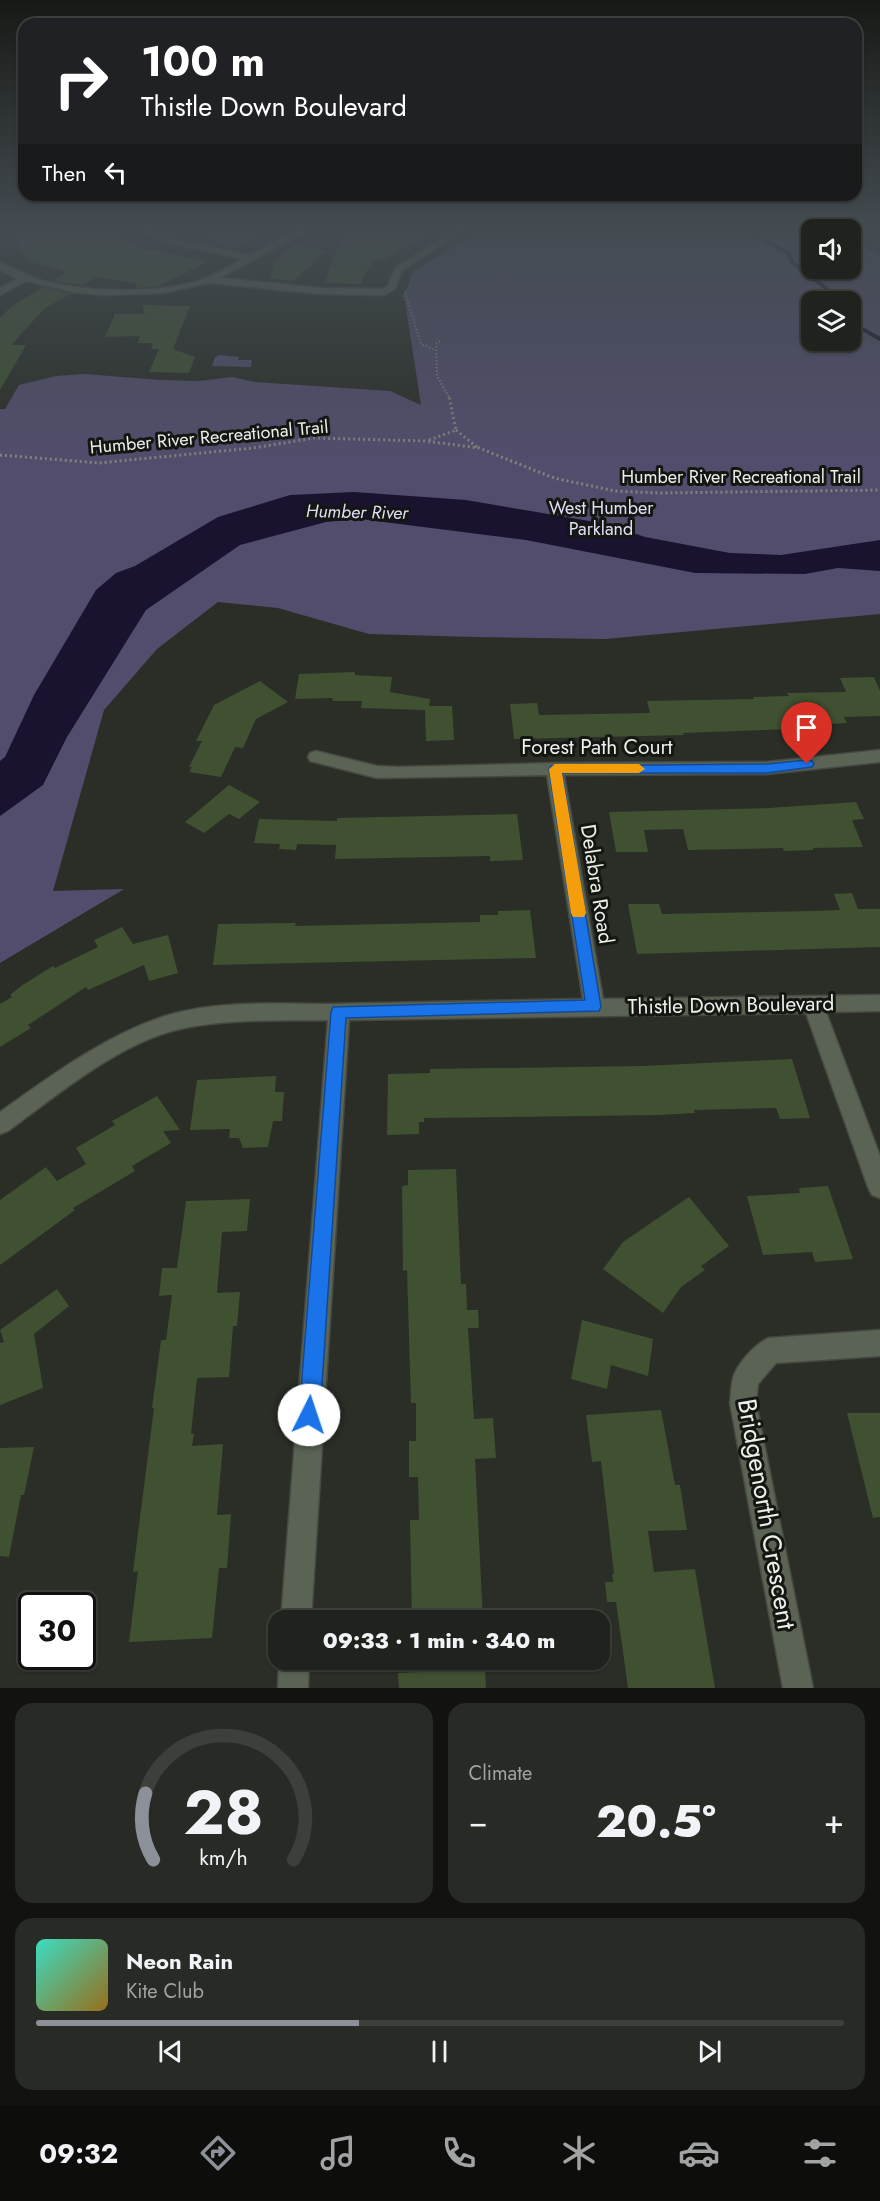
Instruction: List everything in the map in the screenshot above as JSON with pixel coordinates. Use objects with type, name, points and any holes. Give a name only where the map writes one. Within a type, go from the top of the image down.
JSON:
[{"type":"street","name":"Forest Path Court","points":[[316,757],[377,772],[767,768],[880,756]]},
{"type":"street","name":"Delabra Road","points":[[555,769],[594,1007]]},
{"type":"street","name":"Thistle Down Boulevard","points":[[0,1124],[94,1059],[160,1027],[191,1018],[226,1014],[880,1003]]},
{"type":"street","points":[[813,1005],[880,1187]]},
{"type":"street","points":[[297,1610],[339,1012]]},
{"type":"street","name":"Bridgenorth Crescent","points":[[798,1688],[750,1448],[743,1403],[746,1379],[769,1351],[789,1347],[854,1347],[880,1343]]},
{"type":"street","points":[[293,1688],[294,1670]]},
{"type":"path","points":[[410,310],[421,344],[435,350]]},
{"type":"path","points":[[440,341],[435,350],[438,376],[448,393],[456,430],[468,442],[479,448]]},
{"type":"path","points":[[425,441],[456,430]]},
{"type":"path","name":"Humber River Recreational Trail","points":[[0,455],[99,463],[253,448],[303,439],[425,441],[479,448],[554,478],[615,491],[660,493],[880,490]]},
{"type":"green space","name":"West Humber Parkland","points":[[406,310],[801,310],[801,351],[861,351],[861,310],[880,310],[880,614],[605,639],[475,637],[369,634],[278,608],[218,602],[157,649],[104,710],[53,891],[124,889],[0,963],[0,409],[5,409],[19,385],[56,376],[85,374],[199,381],[232,377],[255,382],[390,391],[421,405]]},
{"type":"green space","points":[[220,355],[239,357],[238,360],[252,360],[251,367],[212,366],[215,357]]},
{"type":"water","name":"Humber River","points":[[354,492],[466,500],[607,524],[645,537],[730,553],[781,555],[880,540],[880,571],[838,568],[805,574],[695,573],[526,540],[360,519],[326,522],[240,545],[146,610],[67,737],[43,785],[0,816],[0,761],[5,757],[34,695],[96,590],[116,573],[135,566],[218,517],[290,495]]},
{"type":"building","points":[[8,310],[43,310],[11,345],[26,345],[0,390],[0,318]]},
{"type":"building","points":[[144,310],[189,310],[173,349],[195,357],[189,373],[149,372],[159,349],[151,349],[153,343],[138,343],[140,336],[105,337],[115,314],[145,314]]},
{"type":"building","points":[[355,672],[355,675],[392,677],[390,692],[430,699],[429,706],[452,706],[454,740],[426,741],[425,710],[361,708],[362,701],[333,701],[332,698],[295,699],[299,674]]},
{"type":"building","points":[[874,677],[880,691],[880,716],[844,717],[847,723],[790,726],[791,729],[683,733],[684,735],[514,739],[510,704],[537,703],[539,715],[650,713],[647,701],[754,699],[753,697],[789,696],[787,693],[846,692],[840,678]]},
{"type":"building","points":[[260,681],[288,702],[256,719],[243,748],[235,747],[221,777],[189,772],[192,767],[189,767],[202,741],[196,741],[214,705]]},
{"type":"building","points":[[229,785],[260,802],[239,819],[229,814],[204,833],[185,822]]},
{"type":"building","points":[[856,802],[864,819],[852,820],[863,847],[813,848],[813,850],[784,851],[783,848],[688,850],[683,829],[644,830],[648,852],[616,852],[609,812],[769,808]]},
{"type":"building","points":[[517,814],[523,860],[490,861],[490,856],[335,859],[336,845],[297,844],[296,850],[279,849],[280,844],[254,843],[259,819],[337,821],[337,818]]},
{"type":"building","points":[[852,893],[858,909],[880,909],[880,947],[637,954],[628,904],[659,904],[662,914],[840,910],[834,894]]},
{"type":"building","points":[[530,910],[536,958],[213,965],[218,924],[296,923],[295,926],[480,922],[480,915],[498,915],[498,911]]},
{"type":"building","points":[[122,927],[133,944],[168,935],[178,973],[149,981],[144,965],[88,990],[86,987],[28,1025],[31,1028],[0,1047],[0,1004],[12,997],[10,995],[21,986],[53,966],[55,968],[98,947],[94,940]]},
{"type":"building","points":[[792,1059],[810,1118],[780,1119],[776,1108],[694,1110],[695,1113],[660,1115],[424,1118],[424,1122],[419,1122],[419,1134],[387,1135],[388,1074],[430,1073],[430,1069],[642,1066]]},
{"type":"building","points":[[276,1076],[275,1092],[284,1092],[282,1121],[273,1121],[268,1147],[243,1148],[239,1138],[229,1138],[230,1129],[190,1130],[197,1080]]},
{"type":"building","points":[[157,1096],[180,1130],[163,1131],[171,1143],[132,1166],[135,1171],[73,1208],[75,1210],[0,1265],[0,1200],[46,1167],[57,1181],[86,1164],[76,1148],[115,1125],[112,1121]]},
{"type":"building","points":[[456,1169],[461,1284],[466,1284],[467,1310],[478,1310],[479,1328],[468,1328],[474,1419],[493,1418],[496,1458],[475,1459],[483,1610],[412,1610],[410,1520],[419,1520],[418,1477],[409,1477],[409,1441],[416,1441],[416,1403],[411,1403],[407,1270],[403,1271],[402,1186],[408,1185],[408,1170]]},
{"type":"building","points":[[828,1186],[853,1259],[815,1262],[812,1252],[763,1255],[747,1196],[800,1193],[799,1188]]},
{"type":"building","points":[[689,1197],[729,1246],[701,1266],[705,1270],[681,1287],[663,1313],[603,1269],[623,1242]]},
{"type":"building","points":[[250,1199],[247,1231],[222,1232],[217,1293],[240,1292],[237,1326],[233,1326],[229,1377],[197,1378],[191,1434],[194,1434],[192,1446],[223,1444],[217,1515],[231,1514],[227,1568],[219,1568],[212,1638],[129,1642],[138,1571],[133,1572],[154,1408],[152,1408],[161,1340],[166,1340],[172,1295],[159,1296],[162,1268],[177,1268],[186,1201]]},
{"type":"building","points":[[57,1289],[69,1306],[34,1334],[43,1388],[0,1405],[0,1343],[4,1342],[0,1330]]},
{"type":"building","points":[[582,1320],[653,1339],[648,1376],[611,1365],[607,1389],[571,1379]]},
{"type":"building","points":[[661,1410],[675,1485],[680,1485],[687,1530],[648,1531],[654,1572],[695,1569],[715,1688],[628,1688],[616,1602],[607,1602],[605,1582],[613,1582],[612,1574],[614,1574],[601,1461],[592,1462],[586,1415]]},
{"type":"building","points":[[847,1413],[880,1413],[880,1517],[873,1518]]},
{"type":"building","points":[[34,1447],[24,1495],[21,1495],[9,1557],[0,1556],[0,1448]]},
{"type":"building","points":[[485,1670],[486,1688],[399,1688],[398,1673]]},
{"type":"waterway","points":[[861,328],[880,339]]},
{"type":"slow traffic","points":[[579,913],[555,769],[639,769]]},
{"type":"route","points":[[309,1415],[339,1012],[594,1007],[555,769],[784,768],[807,764]]}]
